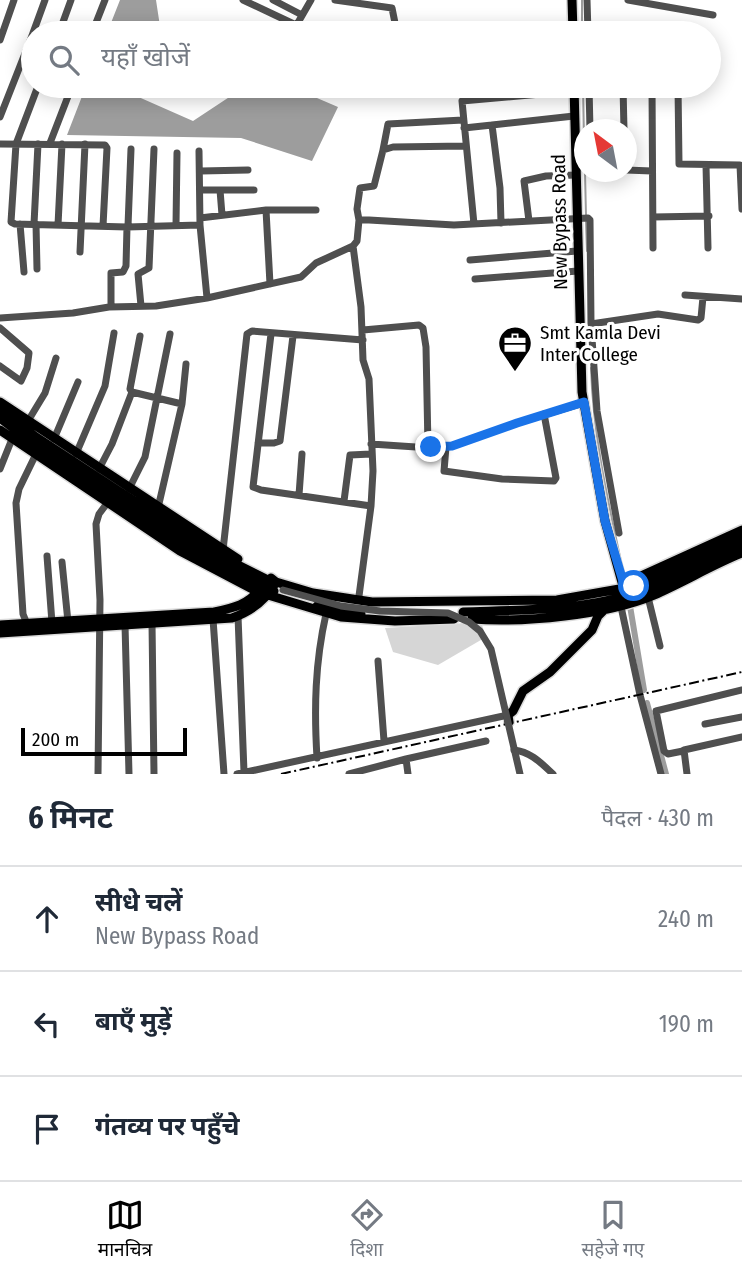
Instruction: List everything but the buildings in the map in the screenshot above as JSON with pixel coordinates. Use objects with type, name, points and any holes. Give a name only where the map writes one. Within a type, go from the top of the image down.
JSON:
[{"type":"main road","points":[[572,0],[578,21]]},
{"type":"main road","name":"New Bypass Road","points":[[574,98],[575,119]]},
{"type":"main road","name":"New Bypass Road","points":[[577,182],[583,218],[578,271],[584,402],[606,495],[605,521],[623,596]]},
{"type":"main road","points":[[0,402],[223,550],[268,587]]},
{"type":"main road","points":[[0,410],[47,444],[281,595],[324,608],[377,616],[426,616]]},
{"type":"main road","points":[[0,418],[33,443],[206,558],[326,614],[395,621],[454,619]]},
{"type":"main road","points":[[0,430],[180,551],[268,587],[372,602],[649,597],[742,553]]},
{"type":"main road","points":[[519,774],[508,715],[515,708],[523,691],[556,666],[592,630],[604,611],[641,577],[742,530]]},
{"type":"main road","points":[[313,593],[407,598],[588,591],[623,596],[742,537]]},
{"type":"main road","points":[[463,612],[558,608],[623,596],[649,589],[742,544]]},
{"type":"main road","points":[[0,633],[98,623],[238,616],[254,608],[268,587]]},
{"type":"main road","points":[[0,625],[68,622],[125,625],[219,616],[268,587]]},
{"type":"main road","points":[[472,618],[554,616],[604,611]]},
{"type":"street","points":[[0,40],[4,18],[14,0]]},
{"type":"street","points":[[38,21],[46,0]]},
{"type":"street","points":[[63,21],[71,0]]},
{"type":"street","points":[[97,21],[105,0]]},
{"type":"street","points":[[243,0],[289,21]]},
{"type":"street","points":[[273,0],[302,15]]},
{"type":"street","points":[[298,21],[311,0]]},
{"type":"street","points":[[334,0],[392,8],[395,21]]},
{"type":"street","points":[[583,21],[587,0]]},
{"type":"street","points":[[628,0],[713,15]]},
{"type":"street","points":[[0,117],[21,64]]},
{"type":"street","points":[[33,98],[16,144],[11,216],[13,224],[176,225],[222,215],[266,210],[316,210]]},
{"type":"street","points":[[50,144],[67,98]]},
{"type":"street","points":[[474,224],[461,103],[464,100],[482,98]]},
{"type":"street","points":[[589,98],[590,119]]},
{"type":"street","points":[[624,98],[624,119]]},
{"type":"street","points":[[652,98],[653,248]]},
{"type":"street","points":[[678,98],[679,164],[741,165]]},
{"type":"street","points":[[0,318],[207,298],[304,275],[316,263],[354,246],[357,241],[360,188],[375,184],[388,124],[492,125],[575,116]]},
{"type":"street","points":[[492,125],[502,223]]},
{"type":"street","points":[[0,144],[104,144],[107,148],[103,226]]},
{"type":"street","points":[[37,269],[35,224],[38,144]]},
{"type":"street","points":[[58,225],[62,144]]},
{"type":"street","points":[[80,253],[85,144]]},
{"type":"street","points":[[383,150],[393,147],[466,146]]},
{"type":"street","points":[[111,307],[111,273],[125,270],[131,149]]},
{"type":"street","points":[[141,306],[138,274],[149,268],[153,149]]},
{"type":"street","points":[[199,150],[200,221],[207,298]]},
{"type":"street","points":[[176,225],[177,153]]},
{"type":"street","points":[[742,154],[742,209]]},
{"type":"street","points":[[706,165],[708,248]]},
{"type":"street","points":[[201,171],[248,170]]},
{"type":"street","points":[[637,170],[652,171]]},
{"type":"street","points":[[528,221],[524,181],[546,176],[574,175]]},
{"type":"street","points":[[200,190],[254,190]]},
{"type":"street","points":[[220,190],[222,215]]},
{"type":"street","points":[[266,210],[270,284]]},
{"type":"street","points":[[0,217],[11,216]]},
{"type":"street","points":[[653,217],[709,216]]},
{"type":"street","points":[[359,220],[474,224],[583,218],[590,220],[591,324],[597,411],[606,495],[619,533]]},
{"type":"street","points":[[20,224],[24,272]]},
{"type":"street","points":[[354,246],[363,360],[369,379],[373,471],[359,596]]},
{"type":"street","points":[[470,260],[578,251]]},
{"type":"street","points":[[475,279],[578,271]]},
{"type":"street","points":[[685,295],[742,299]]},
{"type":"street","points":[[591,324],[658,314],[698,320],[701,318],[703,297]]},
{"type":"street","points":[[362,330],[419,325],[423,328],[426,347],[428,447]]},
{"type":"street","points":[[0,328],[29,353],[27,368],[21,381],[0,366]]},
{"type":"street","points":[[223,550],[246,335],[252,331],[363,340]]},
{"type":"street","points":[[76,454],[105,386],[114,333]]},
{"type":"street","points":[[129,489],[145,457],[170,334]]},
{"type":"street","points":[[271,334],[253,486],[261,490],[371,506]]},
{"type":"street","points":[[99,469],[119,428],[132,392],[130,389],[140,336]]},
{"type":"street","points":[[258,443],[280,441],[293,336]]},
{"type":"street","points":[[28,421],[44,393],[56,358]]},
{"type":"street","points":[[159,509],[182,404],[186,363]]},
{"type":"street","points":[[54,439],[78,382]]},
{"type":"street","points":[[132,392],[182,404]]},
{"type":"street","points":[[370,444],[446,447],[584,402]]},
{"type":"street","points":[[446,447],[444,471],[502,479],[554,481],[556,478],[544,414]]},
{"type":"street","points":[[0,469],[12,439]]},
{"type":"street","points":[[27,624],[23,614],[16,503],[19,489],[36,454]]},
{"type":"street","points":[[299,495],[302,454]]},
{"type":"street","points":[[344,501],[350,455],[371,454]]},
{"type":"street","points":[[98,774],[96,524],[99,514],[108,502]]},
{"type":"street","points":[[47,555],[52,623]]},
{"type":"street","points":[[62,562],[68,622]]},
{"type":"street","points":[[268,587],[341,606],[380,611],[448,613],[469,622],[480,631],[491,649],[519,774]]},
{"type":"street","points":[[623,596],[640,695],[661,774]]},
{"type":"street","points":[[649,597],[660,646]]},
{"type":"street","points":[[317,758],[314,697],[317,658],[326,614]]},
{"type":"street","points":[[219,616],[224,774]]},
{"type":"street","points":[[238,616],[240,773],[508,715]]},
{"type":"street","points":[[152,623],[154,774]]},
{"type":"street","points":[[125,625],[129,774]]},
{"type":"street","points":[[378,661],[384,741]]},
{"type":"street","points":[[742,690],[656,711],[665,753],[742,737]]},
{"type":"street","points":[[705,724],[742,717]]},
{"type":"street","points":[[349,774],[486,741]]},
{"type":"street","points":[[513,750],[532,755],[553,774]]},
{"type":"street","points":[[683,751],[688,774]]},
{"type":"street","points":[[406,759],[408,774]]},
{"type":"shaded area","points":[[120,0],[156,0],[159,21],[112,21]]},
{"type":"shaded area","points":[[81,98],[141,98],[193,121],[228,98],[317,98],[338,107],[312,161],[241,138],[67,135]]},
{"type":"shaded area","points":[[481,622],[486,637],[438,665],[393,652],[385,628]]},
{"type":"waterway","points":[[582,0],[582,21]]},
{"type":"waterway","points":[[583,98],[584,119]]},
{"type":"waterway","points":[[585,182],[586,216]]},
{"type":"waterway","points":[[586,222],[587,251]]},
{"type":"waterway","points":[[591,368],[598,443],[622,566]]},
{"type":"waterway","points":[[630,606],[644,690]]},
{"type":"waterway","points":[[647,703],[666,774]]},
{"type":"railway","points":[[281,774],[742,672]]},
{"type":"place","name":"Smt Kamla Devi Inter College","points":[[515,373]]},
{"type":"route","points":[[431,447],[452,446],[584,402],[605,521],[625,588],[634,586]]}]
